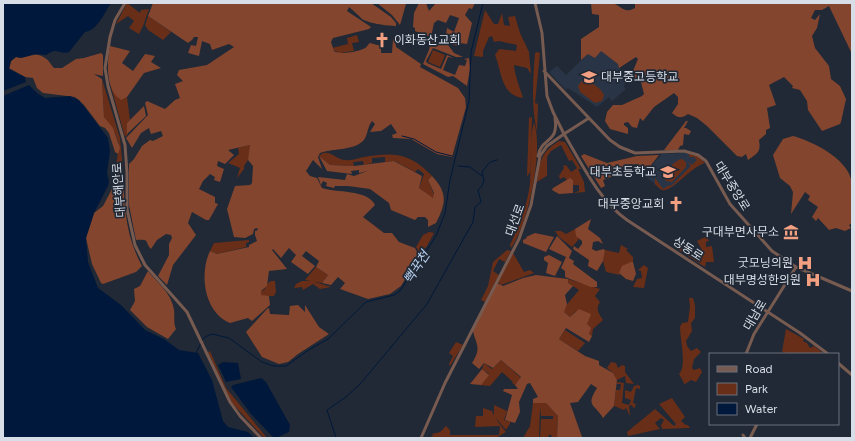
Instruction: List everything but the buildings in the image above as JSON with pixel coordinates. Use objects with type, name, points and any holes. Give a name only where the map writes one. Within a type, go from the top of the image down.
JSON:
[{"type":"street","name":"대부해안로","points":[[125,3],[115,20],[110,37],[105,68],[108,86],[124,144],[127,173],[127,205],[133,236],[143,262],[187,312],[230,402],[241,417],[261,438]]},
{"type":"street","points":[[535,3],[542,33],[545,85],[554,115],[564,134],[589,118]]},
{"type":"street","name":"대부중앙로","points":[[544,71],[610,140],[630,151],[644,154],[686,151],[700,156],[706,161],[726,198],[738,214],[772,251],[796,267],[852,291]]},
{"type":"street","points":[[545,85],[549,80],[554,81]]},
{"type":"street","points":[[537,163],[541,148],[553,137],[556,131],[554,115]]},
{"type":"street","name":"대선로","points":[[421,438],[444,383],[518,239],[531,205],[537,163],[545,148],[564,134]]},
{"type":"street","name":"상동로","points":[[564,134],[600,192],[619,214],[768,312],[827,353]]},
{"type":"street","name":"대남로","points":[[746,353],[750,343],[796,267]]},
{"type":"street","points":[[839,364],[852,375]]},
{"type":"street","points":[[750,438],[756,425]]},
{"type":"shaded area","points":[[153,3],[371,3],[391,17],[396,23],[396,26],[382,25],[363,20],[349,7],[347,11],[371,27],[369,29],[333,38],[331,42],[334,51],[348,53],[364,48],[370,43],[381,46],[381,53],[392,53],[393,39],[395,38],[396,47],[421,64],[420,67],[458,88],[465,98],[466,107],[452,157],[437,154],[411,139],[393,138],[392,135],[397,133],[391,124],[381,131],[370,132],[375,124],[372,121],[363,141],[348,148],[320,153],[318,157],[322,169],[313,160],[306,171],[310,176],[317,178],[322,188],[351,192],[366,196],[375,205],[363,217],[384,233],[392,233],[399,242],[415,248],[419,256],[401,286],[390,294],[368,299],[340,289],[345,283],[338,277],[331,285],[322,283],[328,275],[316,267],[319,261],[306,251],[302,256],[315,266],[308,274],[291,262],[296,255],[289,248],[281,258],[273,249],[272,250],[287,269],[269,271],[267,286],[261,291],[261,295],[269,296],[270,305],[252,321],[248,318],[230,323],[221,318],[214,310],[206,292],[205,270],[210,251],[217,254],[249,247],[249,245],[257,241],[255,231],[258,230],[257,228],[254,229],[253,234],[245,238],[234,237],[227,209],[235,186],[250,185],[252,183],[253,166],[248,160],[250,145],[228,150],[234,155],[225,164],[218,161],[217,166],[224,169],[220,182],[214,180],[215,177],[210,174],[203,181],[199,189],[215,197],[215,203],[218,204],[209,220],[206,220],[192,212],[188,223],[196,235],[173,265],[167,285],[158,276],[169,255],[169,244],[172,238],[171,235],[166,234],[157,240],[151,249],[145,241],[136,240],[129,205],[129,164],[142,146],[150,140],[153,141],[163,136],[161,131],[151,134],[149,128],[141,133],[132,148],[126,138],[148,115],[145,103],[147,101],[165,109],[175,100],[180,98],[175,84],[183,81],[177,75],[179,70],[207,65],[234,47],[229,44],[212,50],[210,44],[202,41],[199,56],[188,53],[191,45],[196,46],[198,37],[194,37],[188,43],[148,16]]},
{"type":"shaded area","points":[[377,3],[406,4],[400,25],[392,15]]},
{"type":"shaded area","points":[[419,3],[426,3],[429,11],[436,3],[475,3],[472,9],[469,8],[465,15],[472,23],[467,44],[459,43],[458,46],[445,42],[447,28],[454,32],[459,18],[450,15],[446,23],[438,20],[434,23],[431,37],[415,31],[415,28],[413,27],[414,13]]},
{"type":"shaded area","points":[[591,3],[611,3],[625,10],[631,10],[635,8],[635,3],[852,3],[852,54],[829,6],[822,10],[815,10],[811,18],[815,20],[820,14],[817,28],[812,36],[815,48],[829,66],[831,79],[840,86],[846,99],[841,122],[840,124],[822,131],[808,110],[807,101],[800,90],[792,88],[793,86],[784,77],[769,85],[776,105],[767,108],[770,128],[766,130],[766,134],[759,140],[760,147],[758,152],[748,160],[746,154],[742,157],[737,156],[697,118],[688,114],[680,117],[672,113],[678,104],[678,97],[674,93],[654,107],[643,121],[640,118],[637,128],[632,127],[628,122],[624,123],[624,125],[628,128],[628,134],[610,129],[605,121],[607,112],[613,105],[622,105],[644,94],[640,78],[630,78],[638,59],[636,57],[619,68],[618,64],[601,51],[595,58],[588,54],[581,60],[581,39],[599,27],[599,15],[592,14]]},
{"type":"shaded area","points":[[431,40],[448,45],[454,53],[463,57],[456,57],[433,48],[426,61],[427,63],[441,69],[447,55],[453,58],[448,57],[443,70],[455,75],[459,65],[465,66],[467,60],[464,59],[469,58],[470,69],[467,86],[453,76],[448,77],[423,64],[429,50]]},
{"type":"shaded area","points":[[110,46],[130,51],[122,63],[133,71],[145,54],[155,56],[151,62],[161,68],[144,73],[127,97],[121,100],[112,89],[108,75]]},
{"type":"shaded area","name":"대부중고등학교","points":[[601,51],[618,64],[626,80],[624,87],[626,89],[612,101],[609,97],[597,107],[568,88],[566,90],[549,72],[557,66],[566,75],[588,54]]},
{"type":"shaded area","points":[[101,53],[103,55],[103,76],[94,74],[102,79],[104,117],[113,128],[120,148],[118,154],[115,152],[109,133],[105,128],[100,126],[84,105],[75,97],[43,93],[37,88],[33,78],[25,77],[9,68],[11,61],[16,57],[20,58],[37,55],[49,61],[54,68],[62,68],[76,59]]},
{"type":"shaded area","points":[[144,106],[146,116],[127,134],[127,123]]},
{"type":"shaded area","points":[[686,121],[688,121],[684,128],[691,131],[689,135],[684,134],[683,145],[680,146],[678,150],[664,150]]},
{"type":"shaded area","points":[[793,136],[818,146],[835,157],[848,171],[853,190],[852,223],[849,225],[851,228],[845,231],[836,228],[829,230],[818,218],[816,221],[812,217],[818,207],[808,200],[810,196],[805,192],[791,214],[793,192],[790,186],[780,178],[773,155],[783,139]]},
{"type":"shaded area","points":[[584,154],[607,163],[637,156],[659,155],[648,169],[646,167],[642,171],[637,164],[627,165],[618,171],[618,174],[603,180],[605,186],[601,188],[581,156]]},
{"type":"shaded area","name":"대부초등학교","points":[[662,154],[692,154],[705,163],[693,168],[673,187],[662,190],[645,176],[644,174]]},
{"type":"shaded area","points":[[319,156],[330,165],[354,166],[394,161],[422,176],[419,188],[433,198],[434,193],[428,180],[432,176],[441,188],[444,198],[442,210],[436,223],[428,227],[428,220],[425,217],[418,217],[415,220],[391,210],[389,203],[370,189],[348,186],[335,186],[334,188],[326,186],[327,183],[323,181],[321,185],[318,177],[345,180],[347,174],[354,176],[367,171],[359,173],[359,170],[351,171],[352,174],[327,171]]},
{"type":"shaded area","points":[[118,169],[123,170],[126,219],[132,243],[142,266],[136,272],[103,284],[101,283],[92,264],[86,238],[94,213],[103,206],[111,191]]},
{"type":"shaded area","points":[[570,178],[573,180],[573,193],[559,194],[552,190],[553,188]]},
{"type":"shaded area","points":[[591,219],[588,229],[600,238],[603,244],[598,241],[593,242],[592,249],[596,251],[604,249],[605,251],[603,261],[597,271],[588,266],[589,260],[573,249],[574,246],[578,249],[582,244],[582,241],[576,236],[575,229]]},
{"type":"shaded area","points":[[535,233],[554,237],[546,252],[523,243],[523,240],[527,238],[526,237]]},
{"type":"shaded area","points":[[557,236],[572,251],[569,258],[574,261],[573,264],[597,282],[597,287],[591,287],[565,277],[565,271],[561,268],[566,257],[549,249]]},
{"type":"shaded area","points":[[549,255],[562,262],[555,276],[546,273],[548,263],[544,260],[544,257]]},
{"type":"shaded area","points":[[633,262],[636,274],[633,281],[626,279],[619,273],[622,266]]},
{"type":"shaded area","points":[[148,271],[168,294],[173,304],[176,329],[168,339],[147,327],[130,310],[135,301],[134,289],[140,286]]},
{"type":"shaded area","points":[[536,275],[568,279],[568,283],[573,286],[565,295],[567,304],[564,312],[570,317],[579,309],[591,314],[587,324],[591,328],[589,334],[592,336],[589,342],[566,328],[559,339],[585,356],[599,361],[599,365],[613,373],[617,380],[614,406],[603,418],[592,405],[593,394],[597,388],[591,384],[578,402],[570,403],[582,437],[557,438],[558,416],[546,403],[533,403],[533,399],[538,397],[530,383],[527,384],[519,402],[520,412],[515,423],[505,420],[512,395],[503,391],[504,389],[518,389],[515,385],[521,377],[501,360],[493,368],[484,363],[479,369],[472,363],[478,350],[473,331],[497,283],[503,286],[523,278]]},
{"type":"shaded area","points":[[298,305],[305,312],[305,305],[319,327],[329,334],[288,362],[279,364],[262,357],[246,332],[267,309],[269,308],[270,314],[289,315],[290,306]]},
{"type":"shaded area","points":[[482,369],[489,375],[481,385],[470,384]]},
{"type":"green space","points":[[127,3],[140,13],[141,10],[149,9],[139,34],[129,28],[134,21],[128,16],[116,24]]},
{"type":"green space","points":[[485,10],[494,24],[498,24],[502,13],[504,25],[510,26],[508,17],[515,16],[520,33],[529,52],[531,74],[527,68],[514,65],[516,78],[523,98],[515,96],[506,87],[495,55],[499,49],[516,51],[517,45],[499,41],[494,42],[492,36],[489,37],[483,51],[483,57],[474,56]]},
{"type":"green space","points":[[148,16],[171,32],[163,40],[148,30],[145,25]]},
{"type":"green space","points":[[357,35],[359,42],[352,43],[354,51],[339,53],[332,49],[348,44],[347,38]]},
{"type":"green space","points":[[433,50],[445,55],[440,67],[428,62]]},
{"type":"green space","points":[[535,53],[540,53],[535,103],[538,104],[537,132],[533,93]]},
{"type":"green space","points":[[102,79],[120,138],[123,170],[122,169],[115,175],[119,144],[115,133],[104,117]]},
{"type":"green space","points":[[109,80],[119,99],[127,97],[130,120],[127,123],[128,134],[125,137]]},
{"type":"green space","points":[[582,81],[592,83],[600,90],[604,95],[602,101],[595,103],[580,92],[578,86]]},
{"type":"green space","points":[[532,117],[530,172],[527,177],[529,118]]},
{"type":"green space","points":[[534,123],[537,135],[537,150],[533,187],[523,223],[511,248],[510,245],[522,216],[529,192]]},
{"type":"green space","points":[[559,141],[565,142],[581,169],[578,169],[584,182],[585,192],[573,193],[579,191],[579,185],[573,185],[573,180],[567,180],[564,177],[560,179],[559,176],[564,168],[563,166],[566,165],[571,172],[577,168],[572,160],[569,161],[561,145],[551,151],[547,157],[548,175],[537,182],[540,163],[544,154]]},
{"type":"green space","points":[[249,145],[251,147],[248,160],[244,166],[244,169],[237,178],[240,168],[228,163],[239,154],[238,148]]},
{"type":"green space","points":[[323,153],[329,153],[343,160],[353,160],[375,155],[393,155],[409,159],[424,168],[432,176],[428,180],[435,197],[432,198],[419,188],[424,174],[418,169],[415,172],[395,161],[385,162],[385,157],[372,158],[372,163],[364,165],[363,161],[353,162],[354,166],[330,165],[319,156]]},
{"type":"green space","points":[[689,154],[698,156],[705,163],[694,169],[666,190],[662,190],[655,184],[655,178],[663,189],[670,185],[671,186],[691,166],[689,164],[690,163],[692,165],[697,160],[694,157],[689,157]]},
{"type":"green space","points":[[682,159],[686,162],[686,167],[672,182],[666,181],[664,178],[668,169],[676,161]]},
{"type":"green space","points":[[575,229],[579,239],[572,247],[559,237],[555,231],[561,231],[566,234]]},
{"type":"green space","points":[[429,232],[434,233],[427,246],[420,253],[416,247],[423,235]]},
{"type":"green space","points":[[707,236],[709,241],[706,242],[706,247],[712,246],[714,262],[706,262],[705,267],[674,247],[680,239],[688,254],[702,250],[697,241]]},
{"type":"green space","points":[[249,240],[249,242],[246,243],[246,247],[217,254],[210,251],[214,243]]},
{"type":"green space","points":[[621,245],[628,249],[626,250],[633,257],[633,262],[619,273],[620,275],[606,272],[603,261],[605,250],[619,253]]},
{"type":"green space","points":[[507,250],[511,251],[505,262],[499,259],[493,271],[499,275],[485,302],[481,300],[488,286],[493,262]]},
{"type":"green space","points":[[513,253],[524,272],[530,270],[534,273],[501,285],[498,282]]},
{"type":"green space","points":[[644,265],[648,268],[644,288],[633,287],[637,279],[642,278],[641,271],[638,270]]},
{"type":"green space","points":[[316,267],[328,275],[322,283],[305,280]]},
{"type":"green space","points":[[568,279],[600,289],[595,296],[600,302],[598,309],[603,320],[593,329],[592,336],[589,334],[587,323],[590,314],[576,311],[570,317],[564,312],[564,308],[579,290],[568,283]]},
{"type":"green space","points":[[271,281],[275,281],[276,292],[274,296],[261,296],[261,291],[264,290]]},
{"type":"green space","points":[[302,281],[312,281],[331,287],[320,289],[313,284],[303,290],[302,287],[294,288],[296,284]]},
{"type":"green space","points":[[689,298],[693,298],[695,305],[695,318],[691,323],[692,331],[686,341],[687,346],[691,351],[697,348],[701,352],[694,359],[692,368],[694,370],[700,368],[702,372],[696,382],[691,380],[685,385],[679,374],[683,365],[680,327],[682,323],[688,322],[690,306]]},
{"type":"green space","points":[[786,329],[804,339],[803,341],[807,343],[810,348],[814,346],[823,353],[786,353],[782,352]]},
{"type":"green space","points":[[565,330],[585,343],[578,351],[559,339]]},
{"type":"green space","points":[[456,342],[463,345],[450,366],[449,364],[453,356],[449,353]]},
{"type":"green space","points":[[210,351],[226,388],[267,438],[264,438],[232,403],[208,352]]},
{"type":"green space","points":[[501,360],[521,378],[515,385],[502,372],[490,386],[479,385],[489,374],[482,369],[484,363],[492,369]]},
{"type":"green space","points":[[611,362],[616,363],[618,368],[622,365],[625,366],[625,372],[634,384],[626,383],[625,376],[617,380],[613,373],[607,368]]},
{"type":"green space","points":[[617,382],[624,383],[622,403],[629,405],[631,400],[625,398],[625,390],[631,392],[634,386],[640,386],[640,389],[636,388],[633,403],[636,404],[634,409],[632,405],[629,406],[630,416],[626,408],[624,410],[614,406],[616,390],[620,390],[621,384],[617,384]]},
{"type":"green space","points":[[672,398],[685,417],[681,421],[690,428],[662,429],[661,425],[664,420],[661,418],[655,423],[660,429],[628,436],[627,432],[655,409],[674,426],[676,424],[659,404]]},
{"type":"green space","points":[[533,403],[546,403],[558,416],[557,438],[553,438],[550,434],[547,438],[540,438],[541,419],[553,419],[553,416],[541,416],[540,408],[539,438],[523,438],[530,426]]},
{"type":"green space","points":[[494,405],[507,411],[504,420],[511,422],[506,430],[494,416]]},
{"type":"green space","points":[[483,408],[492,411],[506,432],[496,438],[427,438],[433,436],[432,434],[440,432],[446,426],[450,430],[450,435],[499,435],[500,426],[475,427],[476,416],[483,416]]},
{"type":"water","points":[[3,3],[111,3],[97,25],[85,32],[69,52],[53,51],[46,55],[35,54],[21,58],[16,57],[11,61],[9,69],[25,77],[26,82],[3,91]]},
{"type":"water","points":[[29,85],[45,98],[70,96],[79,100],[108,138],[110,151],[107,173],[109,181],[108,186],[94,213],[86,238],[88,262],[98,288],[121,305],[145,330],[164,339],[179,350],[198,353],[212,380],[223,421],[228,427],[248,432],[254,438],[3,438],[3,96]]},
{"type":"water","points":[[223,362],[238,363],[241,379],[226,382],[218,365]]},
{"type":"water","points":[[261,378],[266,382],[290,425],[289,432],[276,438],[273,437],[251,414],[231,387],[233,385]]},
{"type":"waterway","name":"뻑꾹천","points":[[202,340],[212,334],[229,338],[262,362],[274,366],[286,366],[310,349],[328,339],[366,302],[394,295],[400,291],[436,236],[445,213],[450,180],[469,101],[471,52],[483,3]]},
{"type":"waterway","points":[[402,136],[414,139],[436,152],[452,156]]},
{"type":"waterway","points":[[336,438],[327,410],[346,397],[361,383],[427,304],[473,222],[475,207],[481,202],[478,190],[482,186],[484,180],[482,172],[490,162],[497,160]]},
{"type":"waterway","points":[[458,166],[470,167],[482,176]]},
{"type":"waterway","name":"뻑꾹천","points":[[196,353],[201,343]]},
{"type":"place","name":"이화동산교회","points":[[382,40]]},
{"type":"place","name":"대부중고등학교","points":[[589,77]]},
{"type":"place","name":"대부초등학교","points":[[668,172]]},
{"type":"place","name":"대부중앙교회","points":[[676,204]]},
{"type":"place","name":"구대부면사무소","points":[[791,232]]},
{"type":"place","name":"굿모닝의원","points":[[805,263]]},
{"type":"place","name":"대부명성한의원","points":[[813,280]]}]
